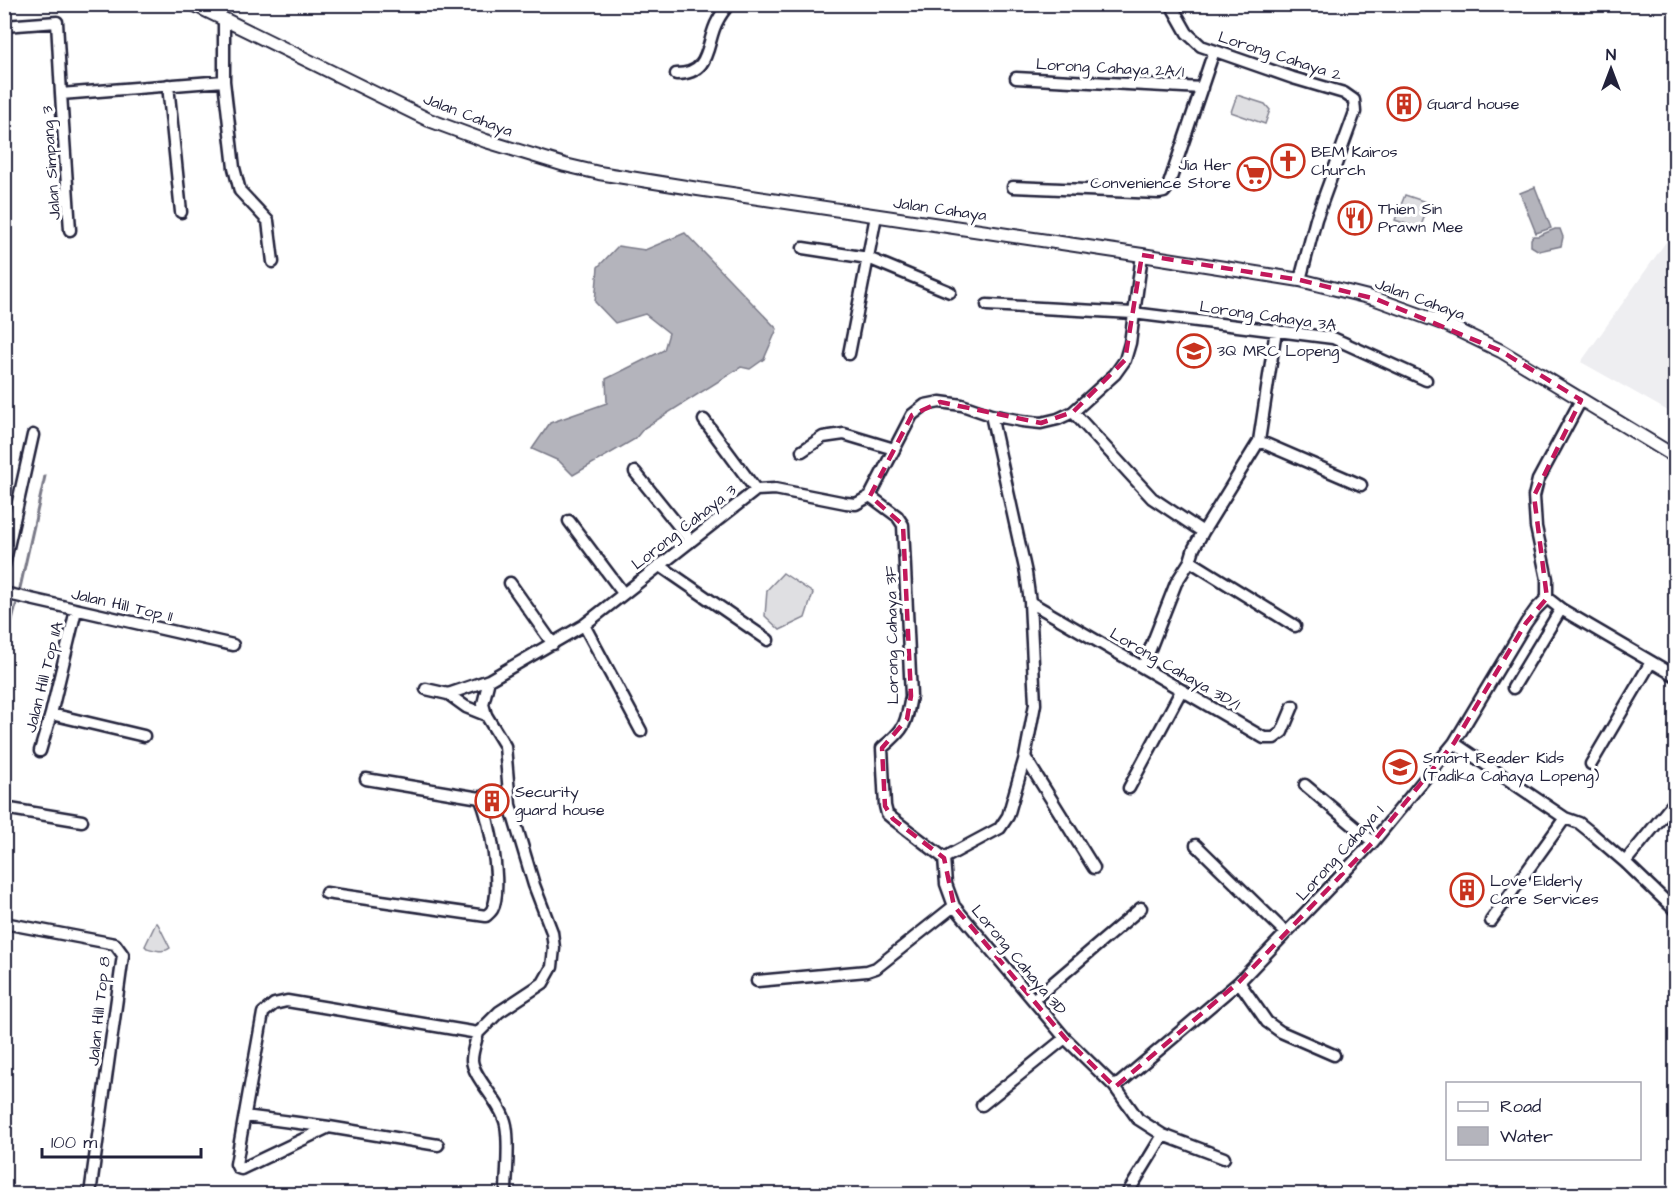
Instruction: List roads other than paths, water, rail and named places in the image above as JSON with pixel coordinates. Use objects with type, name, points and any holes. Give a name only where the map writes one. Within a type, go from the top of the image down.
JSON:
[{"type":"street","name":"Jalan Cahaya","points":[[193,4],[429,120],[529,155],[587,170],[632,179],[1300,280],[1376,299],[1445,324],[1501,351],[1676,457]]},
{"type":"street","points":[[676,74],[684,74],[698,68],[708,53],[717,20],[729,4]]},
{"type":"street","name":"Lorong Cahaya 2","points":[[1174,4],[1174,10],[1187,33],[1201,46],[1344,93],[1354,100],[1355,112],[1316,219],[1300,280]]},
{"type":"street","points":[[225,19],[225,81],[236,177],[240,191],[268,221],[273,262]]},
{"type":"street","name":"Jalan Simpang 3","points":[[4,26],[57,22],[70,230]]},
{"type":"street","points":[[1013,187],[1164,192],[1168,187],[1214,51]]},
{"type":"street","name":"Lorong Cahaya 2A/1","points":[[1016,78],[1202,88]]},
{"type":"street","points":[[61,94],[225,81]]},
{"type":"street","points":[[168,85],[181,212]]},
{"type":"street","points":[[849,354],[876,216]]},
{"type":"street","points":[[803,248],[868,258],[950,292]]},
{"type":"street","points":[[870,496],[912,415],[925,405],[940,402],[962,405],[991,415],[1041,423],[1073,412],[1115,374],[1125,360],[1130,343],[1142,255]]},
{"type":"street","name":"Lorong Cahaya 3A","points":[[987,305],[1133,312],[1333,338],[1426,380]]},
{"type":"street","points":[[1143,667],[1176,583],[1190,561],[1203,532],[1259,441],[1276,330]]},
{"type":"street","points":[[1581,400],[1538,480],[1534,496],[1536,527],[1547,579],[1547,598],[1561,609],[1674,675]]},
{"type":"street","points":[[1073,412],[1152,498],[1203,532]]},
{"type":"street","points":[[944,858],[1000,828],[1008,816],[1025,758],[1035,704],[1030,602],[1026,573],[991,415]]},
{"type":"street","points":[[704,420],[756,490]]},
{"type":"street","points":[[802,451],[823,437],[844,434],[894,449]]},
{"type":"street","points":[[4,565],[9,517],[33,435]]},
{"type":"street","points":[[1259,441],[1361,485]]},
{"type":"street","points":[[635,472],[690,540]]},
{"type":"street","name":"Lorong Cahaya 3","points":[[448,694],[489,680],[584,625],[756,490],[790,491],[856,504],[870,496]]},
{"type":"street","name":"Lorong Cahaya 3F","points":[[870,496],[897,516],[903,525],[911,696],[907,719],[899,734],[882,748],[885,806],[887,814],[944,858]]},
{"type":"street","points":[[569,521],[623,593]]},
{"type":"street","points":[[1190,561],[1295,626]]},
{"type":"street","points":[[659,565],[768,640]]},
{"type":"street","points":[[510,583],[553,644]]},
{"type":"street","name":"Jalan Hill Top 11","points":[[4,593],[233,645]]},
{"type":"street","name":"Lorong Cahaya 1","points":[[1116,1087],[1239,982],[1373,842],[1454,742],[1526,623],[1547,598]]},
{"type":"street","name":"Lorong Cahaya 3D/1","points":[[1030,602],[1264,738],[1274,738],[1282,732],[1293,706]]},
{"type":"street","points":[[1513,688],[1561,609]]},
{"type":"street","name":"Jalan Hill Top 11A","points":[[40,751],[76,610]]},
{"type":"street","points":[[584,625],[641,731]]},
{"type":"street","points":[[1591,764],[1652,662]]},
{"type":"street","points":[[489,680],[483,704],[486,715],[505,746],[510,805],[534,885],[552,932],[554,948],[552,967],[543,983],[499,1012],[478,1033],[472,1059],[475,1069],[502,1111],[506,1124],[506,1194]]},
{"type":"street","points":[[426,689],[448,694],[466,707],[486,715]]},
{"type":"street","points":[[1129,788],[1181,691]]},
{"type":"street","points":[[51,714],[144,735]]},
{"type":"street","points":[[1454,742],[1565,818],[1579,823],[1625,862],[1676,911]]},
{"type":"street","points":[[1025,758],[1094,868]]},
{"type":"street","points":[[366,779],[482,803],[510,805]]},
{"type":"street","points":[[1305,785],[1373,842]]},
{"type":"street","points":[[326,893],[486,916],[492,910],[496,898],[494,850],[482,803],[487,794],[509,792]]},
{"type":"street","points":[[1625,862],[1676,800]]},
{"type":"street","points":[[4,808],[82,821]]},
{"type":"street","points":[[1491,921],[1565,818]]},
{"type":"street","points":[[1196,845],[1286,933]]},
{"type":"street","name":"Lorong Cahaya 3D","points":[[944,858],[946,884],[954,906],[1065,1038],[1116,1087],[1138,1119],[1163,1135],[1224,1158]]},
{"type":"street","points":[[757,981],[867,971],[876,968],[954,906]]},
{"type":"street","points":[[1033,1000],[1141,908]]},
{"type":"street","name":"Jalan Hill Top 8","points":[[4,923],[115,944],[123,955],[90,1194]]},
{"type":"street","points":[[1239,982],[1268,1022],[1281,1032],[1334,1055]]},
{"type":"street","points":[[329,1127],[241,1169],[236,1164],[263,1013],[274,1004],[287,1001],[478,1033]]},
{"type":"street","points":[[982,1105],[1065,1038]]},
{"type":"street","points":[[245,1116],[438,1145]]},
{"type":"street","points":[[1127,1194],[1163,1135]]},
{"type":"water","points":[[1535,187],[1551,228],[1536,233],[1520,193]]},
{"type":"water","points":[[1560,229],[1563,237],[1561,246],[1539,251],[1531,246],[1533,236]]},
{"type":"water","points":[[685,233],[777,329],[764,359],[750,369],[741,367],[644,428],[635,439],[573,475],[559,461],[532,449],[550,423],[607,403],[606,379],[664,350],[669,333],[645,314],[615,323],[595,302],[598,267],[618,246],[645,250]]},
{"type":"waterway","points":[[20,588],[45,476]]},
{"type":"waterway","points":[[4,653],[16,605]]},
{"type":"place","name":"Guard house","points":[[1404,104]]},
{"type":"place","name":"BEM Kairos Church","points":[[1288,161]]},
{"type":"place","name":"Jia Her Convenience Store","points":[[1254,174]]},
{"type":"place","name":"Thien Sin Prawn Mee","points":[[1355,218]]},
{"type":"place","name":"3Q MRC Lopeng","points":[[1194,351]]},
{"type":"place","name":"Smart Reader Kids (Tadika Cahaya Lopeng)","points":[[1400,767]]},
{"type":"place","name":"Security guard house","points":[[492,801]]},
{"type":"place","name":"Love Elderly Care Services","points":[[1467,890]]}]
